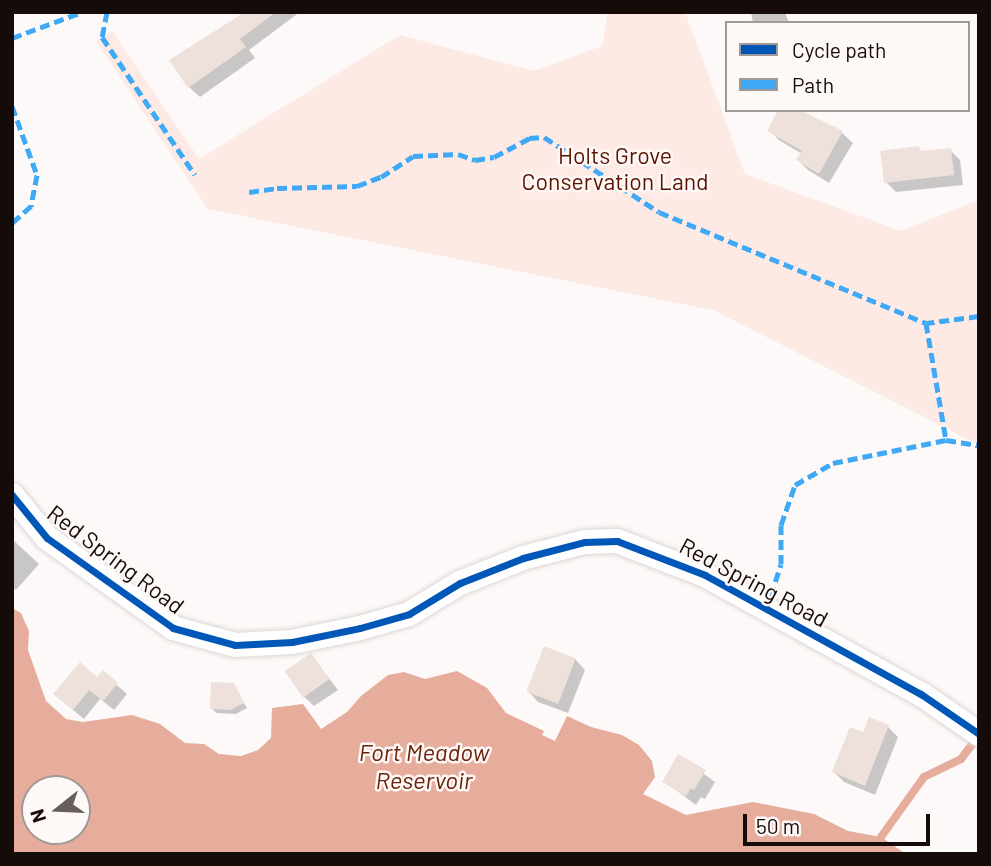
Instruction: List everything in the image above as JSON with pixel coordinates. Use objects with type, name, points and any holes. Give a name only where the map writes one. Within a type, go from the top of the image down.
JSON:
[{"type":"street","name":"Red Spring Road","points":[[12,495],[47,538],[173,628],[235,645],[292,642],[360,628],[409,614],[460,583],[523,558],[586,542],[617,541],[705,575],[921,694],[979,734]]},
{"type":"green space","name":"Holts Grove Conservation Land","points":[[608,12],[685,12],[745,174],[901,231],[979,200],[979,445],[713,310],[208,209],[96,41],[112,31],[199,159],[400,35],[534,71],[602,46]]},
{"type":"water","name":"Fort Meadow Reservoir","points":[[12,608],[21,613],[29,631],[28,650],[46,701],[66,719],[83,722],[132,715],[160,724],[185,743],[204,744],[219,754],[241,756],[258,750],[271,738],[272,708],[303,704],[321,729],[347,712],[361,696],[388,675],[404,672],[425,679],[457,671],[487,688],[506,713],[544,731],[542,735],[555,741],[567,716],[591,727],[622,735],[639,745],[652,761],[655,777],[643,794],[686,815],[753,802],[814,814],[848,831],[881,837],[906,854],[12,854]]},
{"type":"building","points":[[245,12],[276,12],[240,39],[246,47],[188,88],[169,60]]},
{"type":"building","points":[[777,112],[804,112],[843,131],[819,174],[796,160],[802,151],[767,131]]},
{"type":"building","points":[[919,146],[920,151],[951,148],[954,175],[884,183],[880,151]]},
{"type":"building","points":[[544,646],[576,658],[558,704],[526,692]]},
{"type":"building","points":[[311,653],[329,679],[303,698],[285,671]]},
{"type":"building","points":[[80,662],[97,677],[103,670],[118,683],[103,701],[89,690],[73,710],[53,694]]},
{"type":"building","points":[[211,682],[234,683],[244,703],[230,710],[210,709]]},
{"type":"building","points":[[869,717],[889,725],[865,786],[832,772],[850,727],[863,732]]},
{"type":"building","points":[[678,754],[706,770],[694,790],[691,788],[686,796],[662,782]]},
{"type":"waterway","points":[[881,837],[924,777],[961,759],[977,738]]},
{"type":"marked path","points":[[12,38],[82,12]]},
{"type":"marked path","points":[[107,12],[102,37],[195,175]]},
{"type":"marked path","points":[[12,106],[37,175],[31,206],[12,223]]},
{"type":"marked path","points":[[249,192],[277,188],[357,186],[381,177],[413,156],[458,154],[475,160],[494,157],[529,138],[544,137],[659,212],[926,323]]},
{"type":"marked path","points":[[979,316],[926,323],[946,440],[979,445]]},
{"type":"marked path","points":[[766,610],[781,564],[781,525],[795,485],[833,463],[946,440]]},
{"type":"cycle path","points":[[12,495],[47,538],[173,628],[235,645],[292,642],[360,628],[409,614],[460,583],[523,558],[585,542],[617,541],[705,575],[921,694],[979,734]]}]
